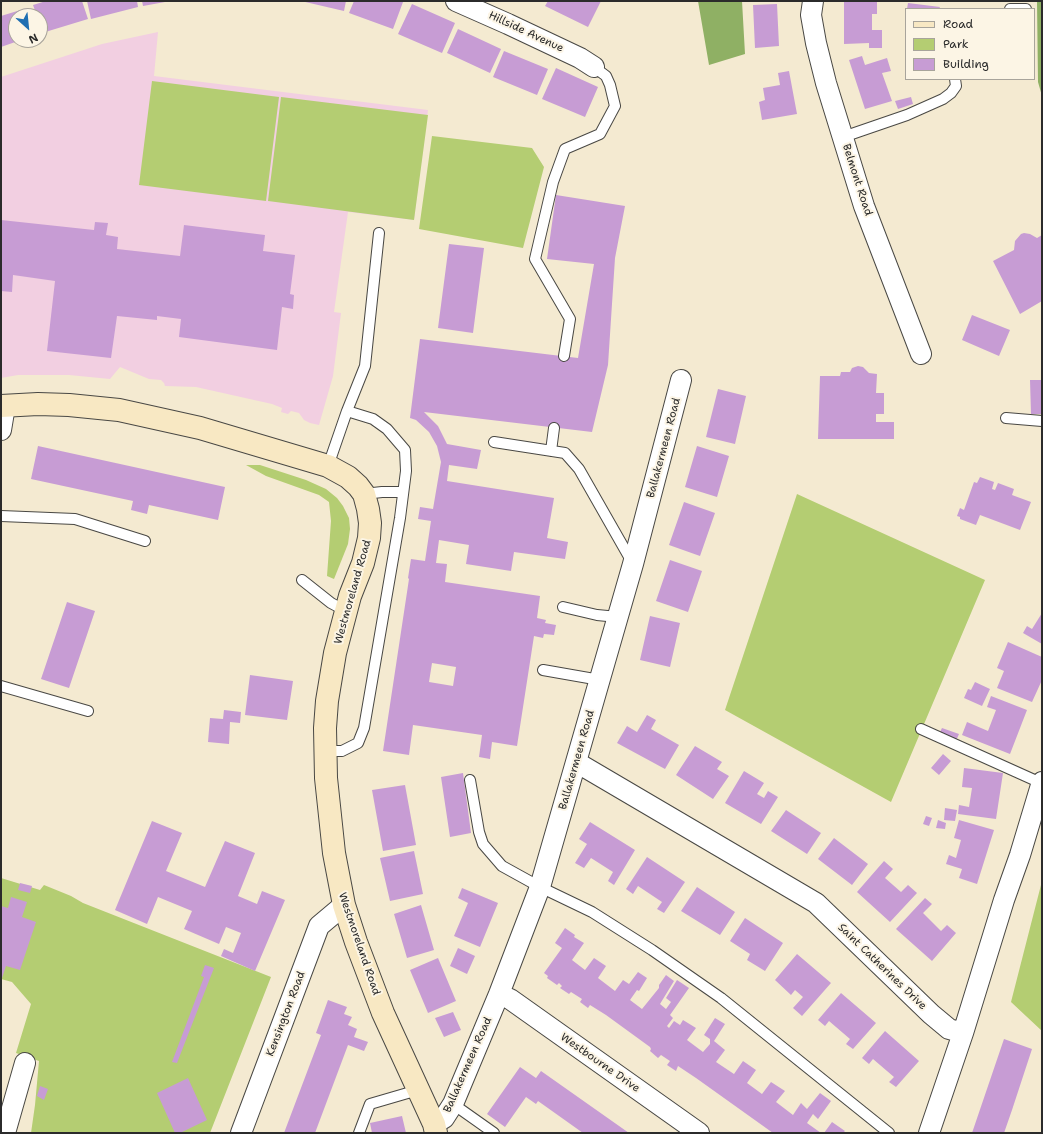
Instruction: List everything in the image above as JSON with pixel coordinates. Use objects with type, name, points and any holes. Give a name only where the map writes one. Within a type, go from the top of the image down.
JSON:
[{"type":"main road","name":"Westmoreland Road","points":[[3,406],[38,404],[69,405],[125,411],[200,428],[328,466],[348,477],[364,494],[370,523],[369,538],[364,563],[350,596],[335,653],[327,701],[325,728],[326,778],[334,853],[344,905],[383,1013],[435,1128]]},
{"type":"street","name":"Hillside Avenue","points":[[456,1],[572,54],[594,67]]},
{"type":"street","name":"Belmont Road","points":[[813,1],[812,15],[816,44],[826,83],[864,206],[921,354]]},
{"type":"street","name":"Ballakermeen Road","points":[[435,1128],[454,1104],[499,994],[540,887],[633,564],[681,380]]},
{"type":"street","points":[[1,430],[3,406]]},
{"type":"street","name":"Saint Catherines Drive","points":[[576,762],[816,903],[931,1014],[949,1029],[963,1033]]},
{"type":"street","points":[[930,1133],[1042,783]]},
{"type":"street","name":"Kensington Road","points":[[241,1133],[319,926],[344,905]]},
{"type":"street","name":"Westbourne Drive","points":[[499,994],[510,999],[699,1133]]},
{"type":"street","points":[[5,1133],[25,1063]]},
{"type":"lane","points":[[564,356],[570,319],[535,259],[553,182],[565,149],[600,134],[615,106],[610,85],[606,76],[594,67]]},
{"type":"lane","points":[[843,137],[907,115],[943,99],[951,93],[956,86],[955,80]]},
{"type":"lane","points":[[328,466],[347,411],[365,366],[380,233]]},
{"type":"lane","points":[[325,751],[342,751],[358,743],[364,728],[406,471],[405,450],[387,429],[374,419],[347,411]]},
{"type":"lane","points":[[1006,418],[1042,421]]},
{"type":"lane","points":[[551,451],[554,428]]},
{"type":"lane","points":[[494,442],[565,453],[579,469],[633,564]]},
{"type":"lane","points":[[364,494],[403,492]]},
{"type":"lane","points":[[1,516],[75,518],[145,541]]},
{"type":"lane","points":[[302,580],[331,603],[346,611]]},
{"type":"lane","points":[[563,607],[597,615],[618,617]]},
{"type":"lane","points":[[543,670],[600,680]]},
{"type":"lane","points":[[1,686],[88,711]]},
{"type":"lane","points":[[921,729],[1042,783]]},
{"type":"lane","points":[[470,780],[479,832],[483,844],[502,866],[540,887],[592,912],[652,950],[721,998],[889,1133]]},
{"type":"lane","points":[[359,1133],[370,1104],[418,1090]]},
{"type":"lane","points":[[454,1104],[494,1133]]},
{"type":"shaded area","points":[[158,32],[154,76],[428,110],[414,220],[348,212],[334,312],[341,313],[333,376],[319,425],[304,420],[299,413],[291,411],[288,414],[281,412],[282,408],[272,404],[196,387],[165,386],[161,380],[149,379],[120,367],[110,379],[69,375],[18,375],[1,378],[1,77],[102,44]]},
{"type":"green space","points":[[698,1],[742,1],[745,54],[709,65]]},
{"type":"green space","points":[[1037,1],[1042,1],[1042,96],[1038,82]]},
{"type":"green space","points":[[152,81],[279,97],[266,201],[139,185]]},
{"type":"green space","points":[[281,97],[428,115],[414,220],[268,201]]},
{"type":"green space","points":[[432,136],[532,148],[544,167],[523,248],[419,229]]},
{"type":"green space","points":[[246,465],[260,465],[306,480],[326,489],[337,498],[349,518],[350,529],[348,544],[334,579],[327,576],[331,521],[329,502],[319,495],[266,476]]},
{"type":"green space","points":[[797,494],[985,580],[891,802],[725,710]]},
{"type":"green space","points":[[1,878],[40,890],[44,885],[71,896],[83,903],[271,977],[210,1133],[31,1133],[39,1061],[16,1053],[31,1004],[12,982],[1,979]]},
{"type":"green space","points":[[1042,881],[1042,1031],[1011,1002]]},
{"type":"building","points":[[46,1],[82,1],[88,19],[48,31],[48,8],[34,8],[33,5]]},
{"type":"building","points":[[87,1],[137,1],[138,7],[91,19]]},
{"type":"building","points":[[142,1],[165,1],[165,2],[143,6]]},
{"type":"building","points":[[301,1],[346,1],[344,11]]},
{"type":"building","points":[[354,1],[403,2],[393,29],[349,13]]},
{"type":"building","points":[[548,1],[601,1],[588,27],[545,6]]},
{"type":"building","points":[[844,2],[877,2],[877,14],[872,14],[872,30],[882,30],[882,48],[869,48],[869,43],[844,44]]},
{"type":"building","points":[[908,3],[940,7],[940,8],[907,8]]},
{"type":"building","points":[[412,4],[455,23],[442,53],[398,34]]},
{"type":"building","points":[[777,4],[779,46],[755,48],[753,5]]},
{"type":"building","points":[[8,14],[8,45],[1,47],[1,16]]},
{"type":"building","points":[[458,29],[501,49],[490,73],[447,53]]},
{"type":"building","points":[[504,51],[548,69],[537,95],[493,77]]},
{"type":"building","points":[[862,56],[865,65],[887,58],[891,71],[882,73],[892,101],[865,109],[849,60]]},
{"type":"building","points":[[556,68],[598,87],[585,117],[542,99]]},
{"type":"building","points":[[789,71],[797,114],[762,120],[759,102],[765,100],[763,88],[780,85],[778,73]]},
{"type":"building","points":[[911,97],[913,104],[898,109],[895,101]]},
{"type":"building","points":[[556,195],[625,206],[615,258],[608,365],[592,432],[424,412],[438,426],[447,444],[481,450],[477,469],[449,465],[447,481],[554,498],[547,538],[568,542],[565,559],[514,552],[511,571],[466,564],[469,545],[439,540],[436,563],[447,564],[445,582],[540,596],[537,618],[546,620],[545,623],[556,625],[554,635],[544,634],[543,638],[534,636],[517,746],[492,742],[490,759],[479,757],[482,735],[413,725],[409,755],[383,751],[411,559],[425,561],[431,521],[418,519],[420,507],[433,509],[441,462],[437,446],[429,432],[416,420],[410,418],[420,339],[578,358],[594,264],[547,259]],"holes":[[[432,663],[456,667],[453,686],[429,682]]]},
{"type":"building","points":[[1,220],[94,230],[95,222],[108,223],[106,235],[118,237],[117,249],[180,256],[184,225],[265,235],[263,251],[295,255],[290,294],[294,295],[293,309],[282,307],[277,350],[179,337],[181,319],[157,316],[157,320],[117,316],[111,358],[47,351],[55,281],[13,275],[12,292],[1,291]]},
{"type":"building","points":[[1021,234],[1030,234],[1037,238],[1042,235],[1042,301],[1020,314],[993,261],[1014,250],[1015,241]]},
{"type":"building","points":[[449,244],[484,248],[473,333],[438,328]]},
{"type":"building","points":[[972,315],[1010,330],[999,356],[962,340]]},
{"type":"building","points":[[858,366],[863,367],[869,373],[877,374],[876,393],[884,393],[884,414],[876,414],[876,422],[894,422],[894,439],[818,439],[820,376],[840,376],[841,372],[850,372],[852,368]]},
{"type":"building","points":[[1030,380],[1042,380],[1042,414],[1031,414]]},
{"type":"building","points":[[718,389],[746,396],[735,444],[706,437]]},
{"type":"building","points":[[38,446],[225,487],[218,520],[149,505],[147,514],[131,510],[133,501],[31,479]]},
{"type":"building","points":[[697,446],[729,456],[717,497],[685,487]]},
{"type":"building","points":[[980,477],[994,482],[992,489],[995,490],[998,483],[1014,489],[1012,495],[1031,502],[1020,530],[980,515],[976,525],[960,519],[960,517],[957,516],[960,508],[964,510],[974,482],[977,483]]},
{"type":"building","points":[[684,502],[715,513],[700,556],[669,545]]},
{"type":"building","points":[[670,560],[702,571],[688,612],[656,601]]},
{"type":"building","points":[[67,602],[95,611],[69,688],[41,679]]},
{"type":"building","points":[[1042,613],[1042,644],[1023,633],[1027,626],[1032,629]]},
{"type":"building","points":[[650,616],[680,623],[670,667],[640,660]]},
{"type":"building","points":[[1008,642],[1042,657],[1042,680],[1032,702],[997,688],[1004,671],[997,668]]},
{"type":"building","points":[[250,675],[293,681],[287,720],[245,715]]},
{"type":"building","points":[[975,682],[990,689],[982,706],[964,698],[968,689],[971,690]]},
{"type":"building","points":[[991,696],[1027,710],[1010,754],[962,735],[967,722],[988,731],[996,710],[987,707]]},
{"type":"building","points":[[224,710],[241,712],[240,723],[230,722],[229,744],[208,742],[210,718],[223,719]]},
{"type":"building","points":[[647,715],[656,720],[651,729],[679,745],[665,769],[617,743],[627,726],[637,732]]},
{"type":"building","points":[[942,728],[959,734],[955,743],[938,736]]},
{"type":"building","points":[[695,746],[722,762],[717,769],[729,776],[713,799],[676,775]]},
{"type":"building","points":[[943,754],[951,761],[939,775],[931,768]]},
{"type":"building","points":[[964,768],[1003,773],[996,819],[958,814],[959,805],[969,807],[972,788],[962,787]]},
{"type":"building","points":[[744,771],[764,783],[757,794],[764,798],[768,791],[778,797],[761,824],[725,803]]},
{"type":"building","points":[[463,773],[471,833],[450,837],[441,777]]},
{"type":"building","points":[[405,785],[416,845],[383,851],[372,790]]},
{"type":"building","points":[[945,808],[957,810],[955,821],[944,820]]},
{"type":"building","points":[[786,810],[821,833],[807,854],[771,831]]},
{"type":"building","points":[[926,816],[932,818],[929,826],[923,824]]},
{"type":"building","points":[[938,820],[946,823],[945,829],[936,828]]},
{"type":"building","points":[[959,820],[994,830],[977,884],[959,878],[962,869],[946,864],[949,855],[956,858],[961,840],[954,838]]},
{"type":"building","points":[[152,821],[182,833],[166,871],[205,887],[225,841],[255,853],[238,896],[257,904],[262,891],[285,900],[255,971],[221,956],[224,949],[233,953],[241,933],[226,927],[219,944],[184,929],[192,911],[158,897],[147,924],[115,910]]},
{"type":"building","points":[[590,822],[635,850],[614,885],[608,881],[613,872],[591,858],[584,868],[575,863],[587,844],[579,839]]},
{"type":"building","points":[[834,838],[868,864],[852,885],[818,859]]},
{"type":"building","points":[[414,851],[423,894],[390,901],[380,858]]},
{"type":"building","points":[[647,857],[685,882],[664,913],[657,909],[662,902],[638,886],[633,894],[626,889]]},
{"type":"building","points":[[884,861],[893,869],[885,878],[901,892],[908,885],[917,893],[890,922],[857,892]]},
{"type":"building","points":[[20,883],[32,886],[30,893],[18,890]]},
{"type":"building","points":[[697,887],[735,912],[720,935],[681,911]]},
{"type":"building","points":[[462,888],[498,903],[480,947],[454,936],[468,903],[458,898]]},
{"type":"building","points":[[11,897],[27,902],[22,917],[36,922],[20,970],[6,966],[1,981],[1,906],[8,908]]},
{"type":"building","points":[[925,898],[932,904],[923,913],[941,931],[947,925],[956,933],[932,961],[896,929]]},
{"type":"building","points":[[421,905],[434,950],[407,958],[394,914]]},
{"type":"building","points":[[745,918],[783,943],[765,971],[747,960],[750,954],[730,941]]},
{"type":"building","points":[[565,928],[575,935],[574,937],[584,943],[572,960],[585,970],[594,958],[606,966],[598,978],[615,991],[623,980],[629,984],[638,972],[647,978],[639,991],[637,990],[630,1000],[642,1009],[659,988],[659,985],[666,975],[674,981],[660,1004],[666,1009],[671,1002],[666,998],[677,980],[689,988],[670,1015],[673,1018],[667,1026],[669,1028],[674,1021],[680,1025],[683,1020],[696,1028],[687,1040],[703,1052],[710,1044],[710,1039],[704,1035],[715,1018],[725,1024],[714,1041],[725,1050],[716,1062],[734,1074],[743,1061],[756,1070],[747,1083],[762,1094],[771,1082],[785,1091],[776,1102],[793,1115],[801,1103],[807,1109],[820,1093],[831,1101],[818,1119],[813,1114],[807,1123],[821,1133],[773,1133],[678,1066],[676,1071],[667,1065],[670,1061],[661,1055],[658,1058],[650,1051],[650,1047],[606,1015],[590,1005],[588,1008],[580,1002],[582,999],[571,992],[569,994],[560,988],[562,986],[559,983],[557,985],[547,978],[548,976],[544,973],[562,948],[555,943]]},
{"type":"building","points":[[458,948],[475,956],[467,974],[450,966]]},
{"type":"building","points":[[797,954],[831,983],[802,1016],[793,1008],[803,997],[795,990],[791,995],[775,980]]},
{"type":"building","points":[[438,958],[456,1001],[428,1013],[410,970]]},
{"type":"building","points":[[205,965],[214,968],[177,1063],[172,1062],[204,977],[201,976]]},
{"type":"building","points":[[841,993],[876,1023],[853,1049],[846,1044],[850,1039],[829,1021],[825,1026],[818,1020]]},
{"type":"building","points":[[328,1000],[347,1007],[344,1014],[352,1017],[348,1025],[357,1029],[354,1037],[368,1042],[364,1051],[348,1045],[315,1133],[284,1133],[321,1035],[316,1033]]},
{"type":"building","points":[[453,1012],[461,1030],[444,1037],[435,1018]]},
{"type":"building","points":[[885,1031],[919,1061],[896,1087],[889,1082],[894,1077],[873,1059],[869,1064],[862,1058]]},
{"type":"building","points":[[1004,1039],[1032,1049],[1012,1110],[1004,1133],[972,1133]]},
{"type":"building","points":[[520,1067],[536,1078],[541,1071],[629,1133],[583,1133],[538,1101],[536,1104],[526,1097],[505,1127],[487,1114]]},
{"type":"building","points":[[188,1078],[207,1120],[180,1133],[175,1133],[157,1093]]},
{"type":"building","points":[[40,1086],[48,1089],[44,1100],[37,1096]]},
{"type":"building","points":[[402,1116],[406,1133],[372,1133],[370,1123]]},
{"type":"building","points":[[832,1122],[845,1131],[843,1133],[824,1133]]}]
